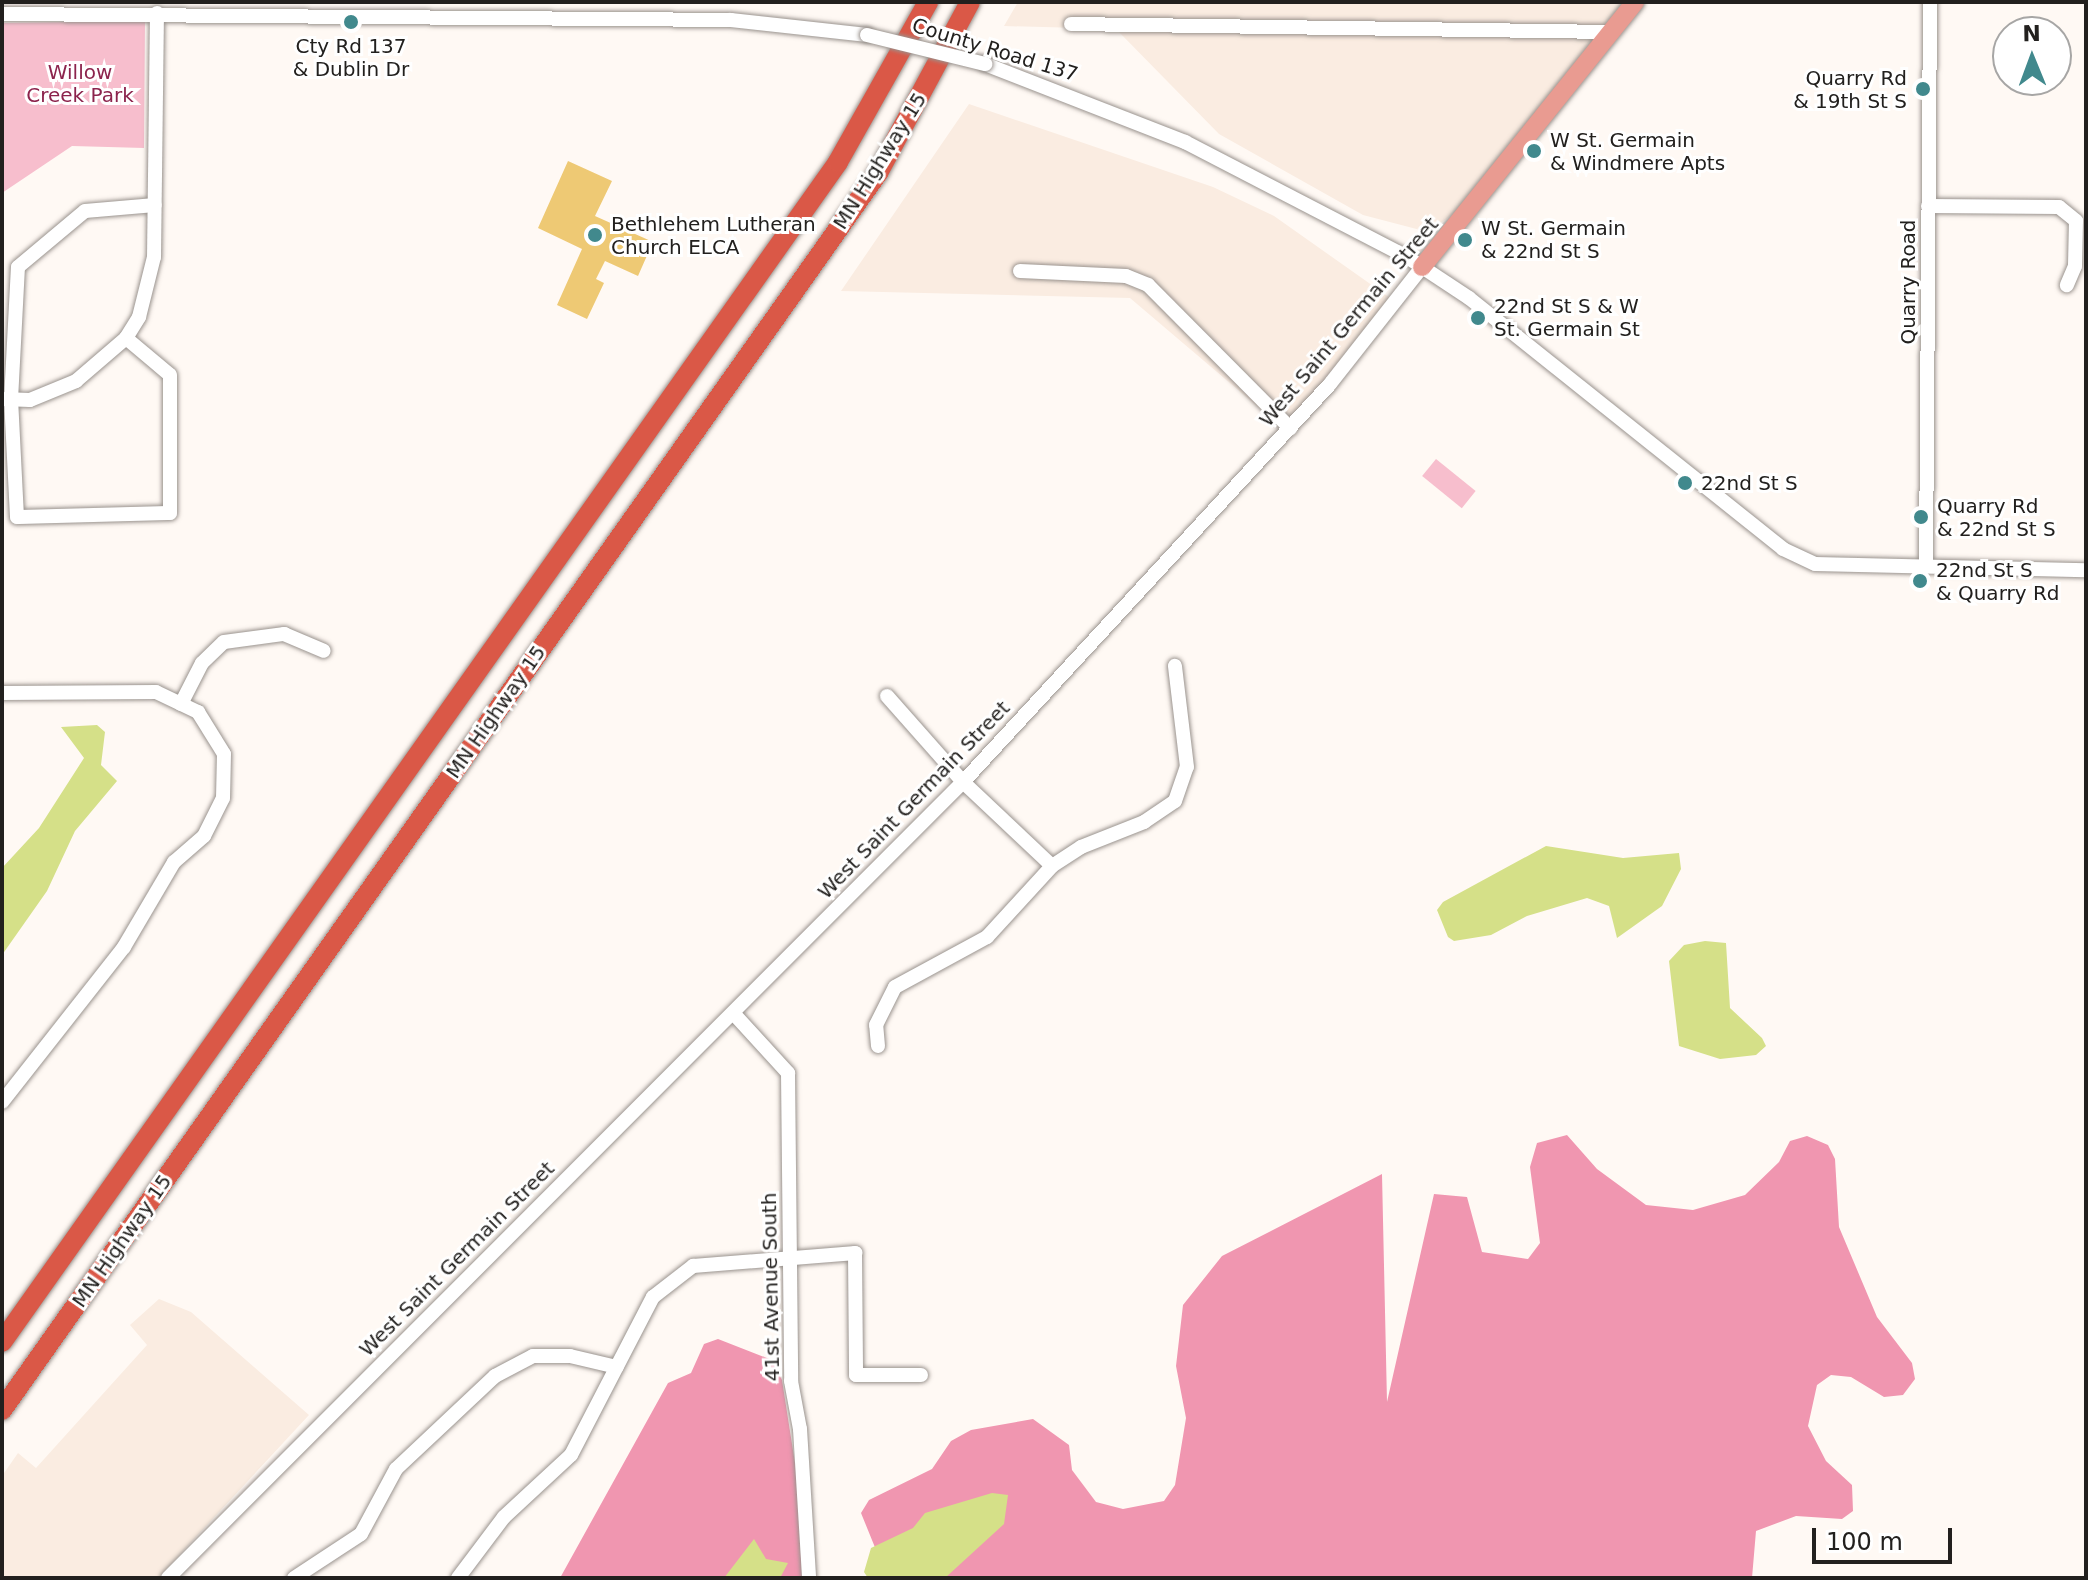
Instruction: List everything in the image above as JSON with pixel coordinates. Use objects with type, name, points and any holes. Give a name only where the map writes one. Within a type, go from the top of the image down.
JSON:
[{"type":"highway","name":"MN Highway 15","points":[[2,1342],[838,162],[928,2]]},
{"type":"highway","name":"MN Highway 15","points":[[2,1410],[878,173],[970,2]]},
{"type":"main road","name":"West Saint Germain Street","points":[[1422,267],[1635,2]]},
{"type":"street","name":"Quarry Road","points":[[1926,563],[1930,2]]},
{"type":"street","name":"County Road 137","points":[[2,14],[325,8],[731,20],[867,35],[985,64],[1185,142],[1422,267],[1783,549],[1815,564],[1926,563],[1955,571],[2086,570]]},
{"type":"street","points":[[6,400],[30,400],[76,381],[126,338],[148,288],[155,205],[157,13]]},
{"type":"street","points":[[1071,24],[1612,32]]},
{"type":"street","points":[[126,338],[170,375],[170,513],[17,517],[6,400],[18,267],[85,211],[155,205]]},
{"type":"street","points":[[1928,206],[2059,207],[2076,221],[2075,266],[2067,285]]},
{"type":"street","name":"West Saint Germain Street","points":[[168,1578],[735,1015],[963,782],[1290,428],[1422,267]]},
{"type":"street","points":[[1020,271],[1126,276],[1148,285],[1290,428]]},
{"type":"street","points":[[181,704],[202,663],[224,642],[284,634],[324,651]]},
{"type":"street","points":[[878,1046],[876,1025],[884,998],[987,937],[1052,866],[1175,801],[1187,767],[1175,666]]},
{"type":"street","points":[[2,693],[156,692],[198,712],[224,754],[223,798],[204,836],[174,862],[124,947],[2,1102]]},
{"type":"street","points":[[887,696],[963,782],[1052,866]]},
{"type":"street","name":"41st Avenue South","points":[[735,1015],[788,1073],[791,1381],[800,1429],[809,1578]]},
{"type":"street","points":[[458,1578],[504,1517],[571,1455],[653,1297],[693,1266],[790,1254],[855,1253],[856,1375],[921,1375]]},
{"type":"street","points":[[294,1578],[361,1534],[396,1469],[495,1376],[533,1356],[570,1356],[617,1367]]},
{"type":"shaded area","points":[[1018,2],[1624,2],[1460,209],[1428,232],[1363,215],[1219,134],[1116,29],[1004,26]]},
{"type":"shaded area","points":[[969,104],[1213,187],[1274,216],[1393,300],[1284,429],[1130,298],[841,291]]},
{"type":"shaded area","points":[[97,725],[105,732],[101,765],[117,781],[75,831],[47,891],[2,955],[2,868],[39,828],[84,758],[61,727]]},
{"type":"shaded area","points":[[1546,846],[1623,858],[1679,853],[1681,869],[1662,906],[1617,938],[1609,906],[1587,898],[1527,916],[1491,935],[1454,941],[1448,937],[1437,910],[1443,902]]},
{"type":"shaded area","points":[[1705,941],[1726,943],[1730,1008],[1762,1038],[1766,1046],[1756,1055],[1720,1059],[1679,1046],[1669,961],[1684,945]]},
{"type":"shaded area","points":[[1567,1135],[1597,1169],[1646,1205],[1693,1210],[1745,1195],[1779,1162],[1790,1141],[1807,1136],[1828,1145],[1835,1159],[1839,1227],[1877,1317],[1912,1363],[1915,1379],[1903,1395],[1884,1397],[1851,1377],[1831,1375],[1817,1385],[1808,1426],[1826,1461],[1852,1485],[1853,1511],[1842,1519],[1796,1516],[1756,1531],[1752,1578],[890,1578],[885,1572],[861,1513],[869,1500],[932,1469],[951,1441],[971,1430],[1033,1419],[1069,1445],[1072,1470],[1096,1502],[1123,1509],[1164,1501],[1175,1485],[1186,1418],[1176,1366],[1183,1305],[1222,1256],[1382,1174],[1387,1402],[1434,1194],[1467,1197],[1482,1252],[1528,1259],[1540,1243],[1530,1167],[1537,1143]]},
{"type":"shaded area","points":[[159,1299],[191,1312],[309,1415],[158,1578],[2,1578],[2,1476],[18,1453],[36,1468],[147,1345],[130,1325]]},
{"type":"shaded area","points":[[718,1339],[772,1360],[782,1380],[797,1476],[802,1578],[560,1578],[668,1383],[691,1373],[704,1344]]},
{"type":"shaded area","points":[[992,1493],[1008,1495],[1004,1524],[945,1578],[868,1578],[864,1572],[871,1548],[913,1528],[925,1513]]},
{"type":"shaded area","points":[[754,1539],[766,1559],[788,1563],[780,1578],[724,1578]]},
{"type":"green space","name":"Willow Creek Park","points":[[145,21],[144,148],[72,146],[2,193],[2,23]]},
{"type":"green space","points":[[1436,459],[1476,491],[1462,508],[1422,476]]},
{"type":"building","name":"Bethlehem Lutheran Church ELCA","points":[[568,161],[612,181],[595,216],[653,242],[638,276],[605,261],[596,279],[604,283],[587,319],[557,305],[582,249],[538,228]]},
{"type":"place","name":"Cty Rd 137 & Dublin Dr","points":[[351,22]]},
{"type":"place","name":"Quarry Rd & 19th St S","points":[[1923,89]]},
{"type":"place","name":"W St. Germain & Windmere Apts","points":[[1534,151]]},
{"type":"place","name":"Bethlehem Lutheran Church ELCA","points":[[595,235]]},
{"type":"place","name":"W St. Germain & 22nd St S","points":[[1465,240]]},
{"type":"place","name":"22nd St S & W St. Germain St","points":[[1478,318]]},
{"type":"place","name":"22nd St S","points":[[1685,483]]},
{"type":"place","name":"Quarry Rd & 22nd St S","points":[[1921,517]]},
{"type":"place","name":"22nd St S & Quarry Rd","points":[[1920,581]]}]
